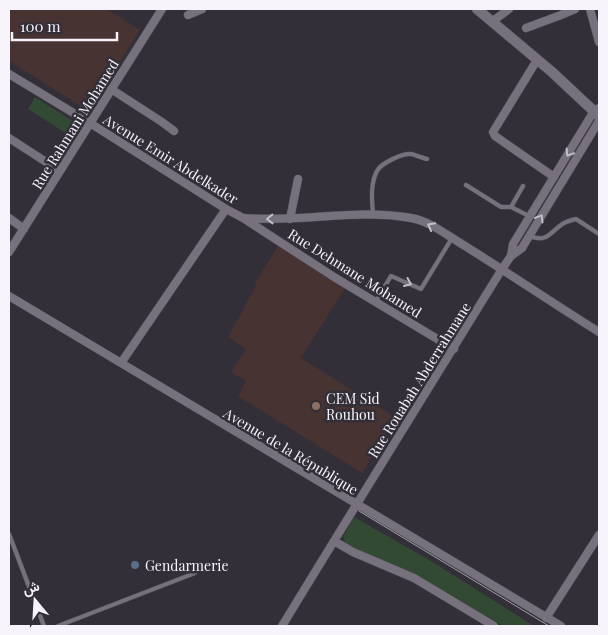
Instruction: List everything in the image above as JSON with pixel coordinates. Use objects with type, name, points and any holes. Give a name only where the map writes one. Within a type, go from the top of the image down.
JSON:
[{"type":"street","name":"Rue Rahmani Mohamed","points":[[9,252],[162,9]]},
{"type":"street","points":[[188,15],[202,9]]},
{"type":"street","points":[[477,9],[598,112],[529,216],[513,244],[511,256]]},
{"type":"street","points":[[493,21],[508,9]]},
{"type":"street","points":[[526,28],[575,9]]},
{"type":"street","points":[[590,9],[599,42]]},
{"type":"street","points":[[537,60],[493,132],[495,136],[554,177]]},
{"type":"street","name":"Avenue Emir Abdelkader","points":[[9,74],[243,218],[290,219],[373,214],[420,220],[502,269],[599,332]]},
{"type":"street","points":[[111,89],[174,131]]},
{"type":"street","points":[[511,256],[522,248],[599,121]]},
{"type":"street","points":[[9,138],[60,171]]},
{"type":"street","points":[[290,219],[298,179]]},
{"type":"street","points":[[121,363],[226,209]]},
{"type":"street","points":[[9,218],[24,228]]},
{"type":"street","name":"Rue Dehmane Mohamed","points":[[243,218],[334,277],[454,349]]},
{"type":"street","name":"Rue Rouabah Abderrahmane","points":[[282,626],[511,256]]},
{"type":"street","name":"Avenue de la République","points":[[9,296],[561,626]]},
{"type":"street","points":[[546,618],[599,535]]},
{"type":"street","points":[[334,541],[353,552],[414,578],[494,626]]},
{"type":"lane","points":[[373,214],[372,191],[377,169],[394,158],[410,154],[426,159]]},
{"type":"lane","points":[[466,184],[501,207],[511,206],[529,216]]},
{"type":"lane","points":[[511,206],[523,186]]},
{"type":"lane","points":[[529,236],[539,240],[549,236],[566,222],[576,219],[599,234]]},
{"type":"lane","points":[[376,302],[391,276],[421,289],[452,238]]},
{"type":"lane","points":[[9,534],[44,626]]},
{"type":"lane","points":[[58,626],[195,573]]},
{"type":"shaded area","points":[[9,9],[107,9],[140,30],[88,111],[9,61]]},
{"type":"shaded area","points":[[278,246],[345,288],[301,358],[395,417],[362,473],[238,396],[246,381],[231,372],[246,349],[228,337],[256,286],[254,285]]},
{"type":"green space","points":[[35,97],[82,127],[75,139],[28,109]]},
{"type":"green space","points":[[354,517],[431,561],[534,626],[503,626],[415,575],[352,549],[343,537]]},
{"type":"tram line","points":[[359,511],[549,626]]},
{"type":"place","name":"CEM Sid Rouhou","points":[[316,406]]},
{"type":"place","name":"Gendarmerie","points":[[135,565]]}]
